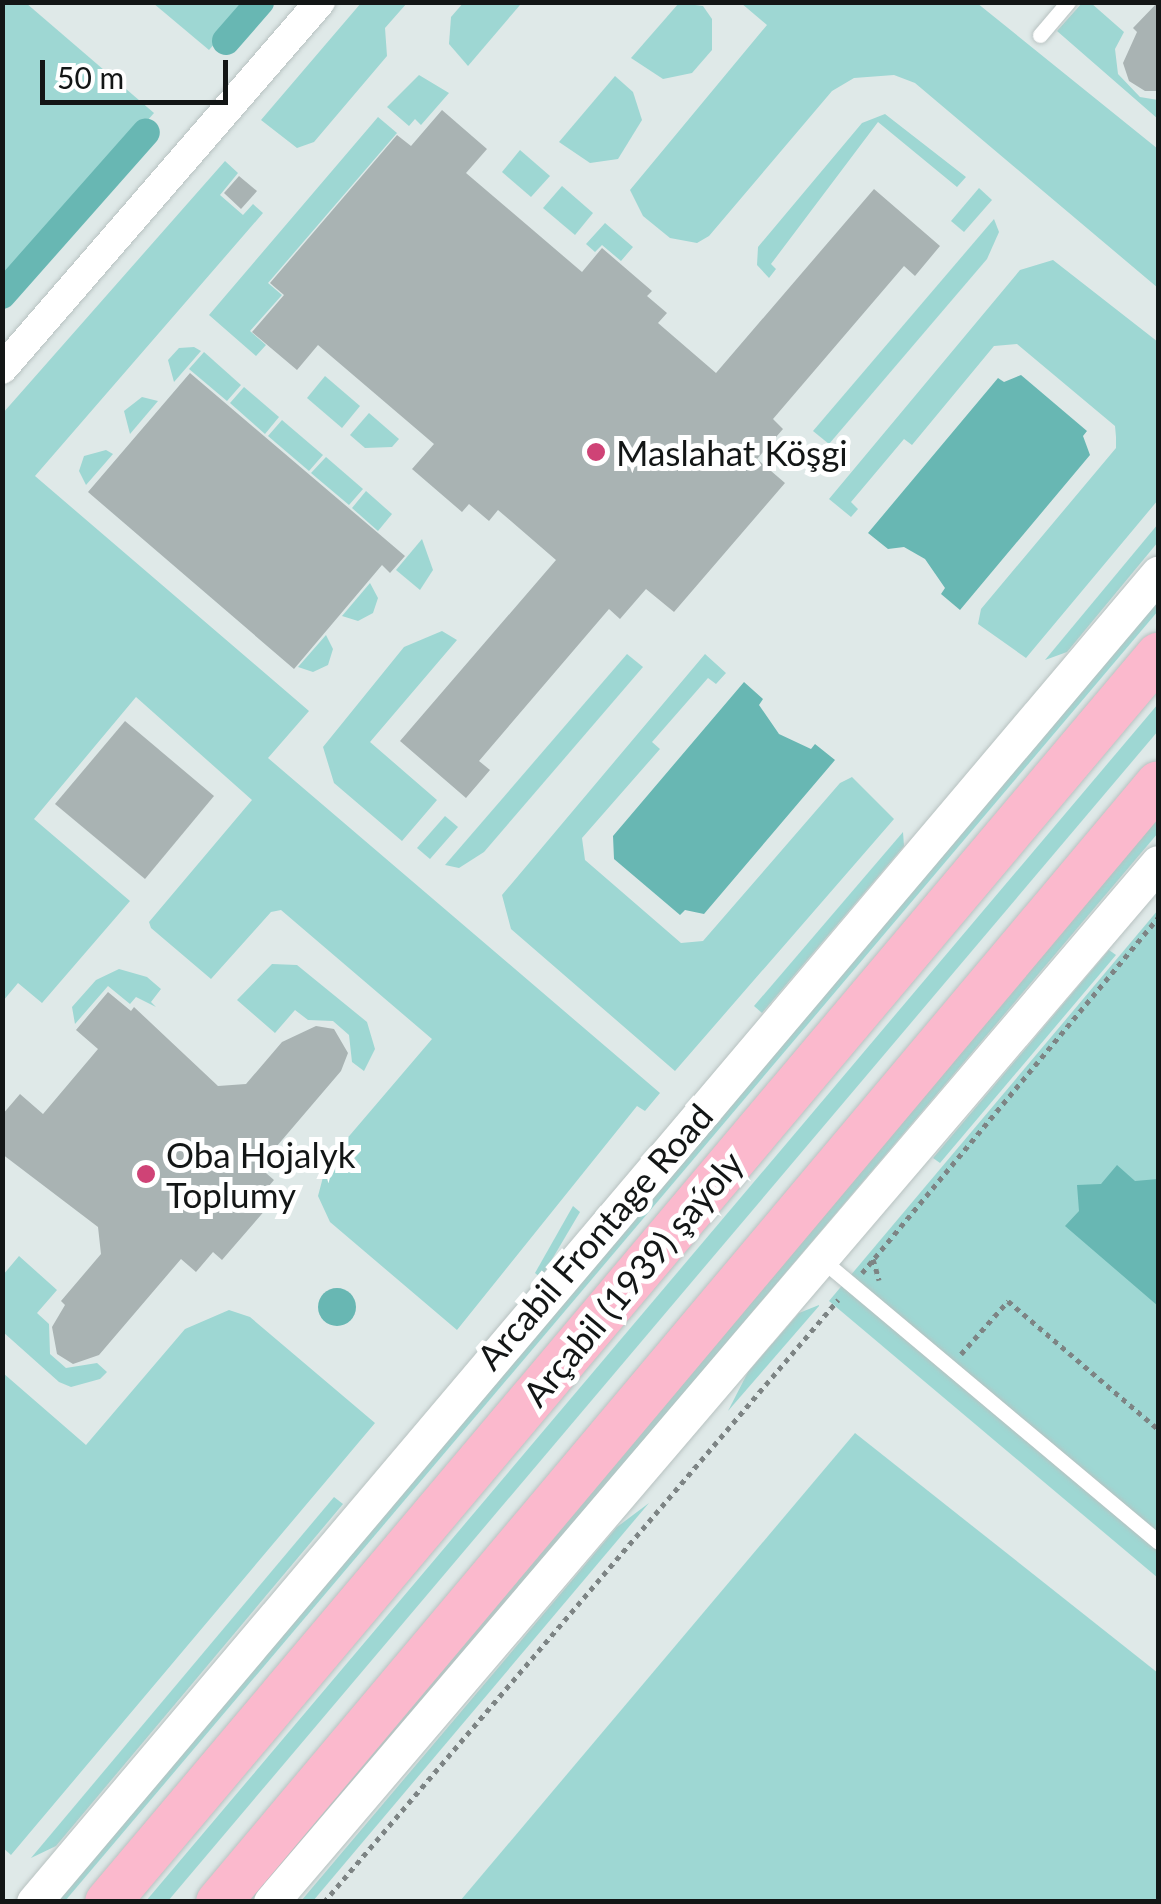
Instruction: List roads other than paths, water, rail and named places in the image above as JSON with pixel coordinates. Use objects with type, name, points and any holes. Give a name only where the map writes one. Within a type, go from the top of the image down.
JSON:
[{"type":"main road","name":"Arçabil (1939) şaýoly","points":[[107,1902],[1158,656]]},
{"type":"main road","points":[[218,1902],[1158,783]]},
{"type":"street","points":[[2,369],[320,2]]},
{"type":"street","name":"Arcabil Frontage Road","points":[[34,1902],[1158,574]]},
{"type":"street","points":[[271,1902],[1158,862]]},
{"type":"lane","points":[[1040,35],[1068,2]]},
{"type":"lane","points":[[821,1259],[1158,1542]]},
{"type":"waterway","points":[[226,41],[260,2]]},
{"type":"waterway","points":[[2,295],[146,132]]},
{"type":"place","name":"Maslahat Köşgi","points":[[596,452]]},
{"type":"place","name":"Oba Hojalyk Toplumy","points":[[146,1174]]}]
